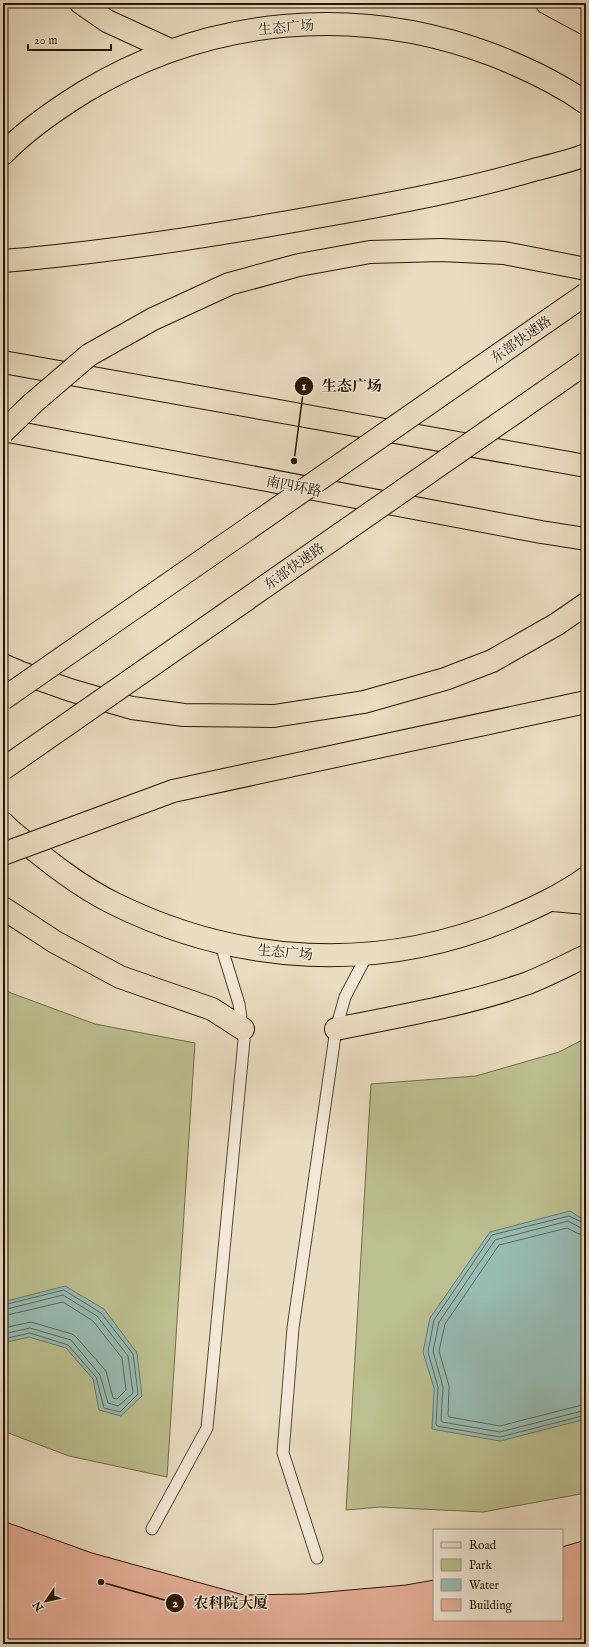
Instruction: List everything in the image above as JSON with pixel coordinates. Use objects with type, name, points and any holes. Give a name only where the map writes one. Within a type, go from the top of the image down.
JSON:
[{"type":"main road","points":[[546,3],[586,24]]},
{"type":"main road","points":[[91,4],[107,20],[170,50]]},
{"type":"main road","name":"生态广场","points":[[3,154],[58,108],[112,76],[170,50],[231,33],[294,24],[352,24],[410,31],[466,45],[521,66],[573,94],[586,103]]},
{"type":"main road","points":[[3,261],[47,258],[169,241],[269,226],[387,205],[488,183],[586,155]]},
{"type":"main road","points":[[3,431],[89,355],[153,319],[229,284],[292,266],[370,252],[441,250],[504,253],[586,269]]},
{"type":"main road","name":"东部快速路","points":[[3,699],[586,294]]},
{"type":"main road","points":[[3,362],[586,466]]},
{"type":"main road","name":"东部快速路","points":[[3,769],[586,363]]},
{"type":"main road","name":"南四环路","points":[[3,431],[541,532],[586,539]]},
{"type":"main road","points":[[3,665],[70,690],[132,708],[184,716],[274,716],[364,702],[445,679],[492,661],[558,624],[586,604]]},
{"type":"main road","points":[[3,854],[174,791],[586,702]]},
{"type":"main road","name":"生态广场","points":[[5,828],[59,870],[114,904],[172,929],[233,946],[296,955],[367,955],[423,946],[479,931],[553,900],[586,878]]},
{"type":"main road","points":[[553,900],[586,904]]},
{"type":"main road","points":[[3,908],[55,942],[120,978],[212,1009],[244,1029]]},
{"type":"main road","points":[[336,1029],[449,1006],[490,995],[529,982],[586,956]]},
{"type":"lane","points":[[152,1529],[207,1428],[244,1040],[244,1029],[239,1004],[220,942]]},
{"type":"lane","points":[[317,1558],[283,1453],[293,1328],[336,1029],[345,997],[367,955]]},
{"type":"green space","points":[[3,990],[95,1024],[195,1043],[167,1477],[69,1456],[3,1431]]},
{"type":"green space","points":[[586,1038],[586,1493],[483,1512],[380,1507],[346,1510],[371,1084],[476,1076],[559,1052]]},
{"type":"water","points":[[570,1211],[586,1221],[586,1419],[500,1441],[432,1429],[434,1388],[423,1352],[430,1318],[490,1232]]},
{"type":"water","points":[[65,1286],[104,1309],[137,1353],[142,1396],[121,1416],[99,1410],[93,1379],[66,1348],[29,1337],[3,1343],[3,1302]]},
{"type":"building","points":[[3,1521],[92,1553],[244,1595],[304,1594],[406,1585],[433,1580],[433,1621],[563,1621],[563,1547],[586,1540],[586,1644],[3,1644]]},
{"type":"place","name":"生态广场","points":[[294,461]]},
{"type":"place","name":"农科院大厦","points":[[101,1582]]}]
